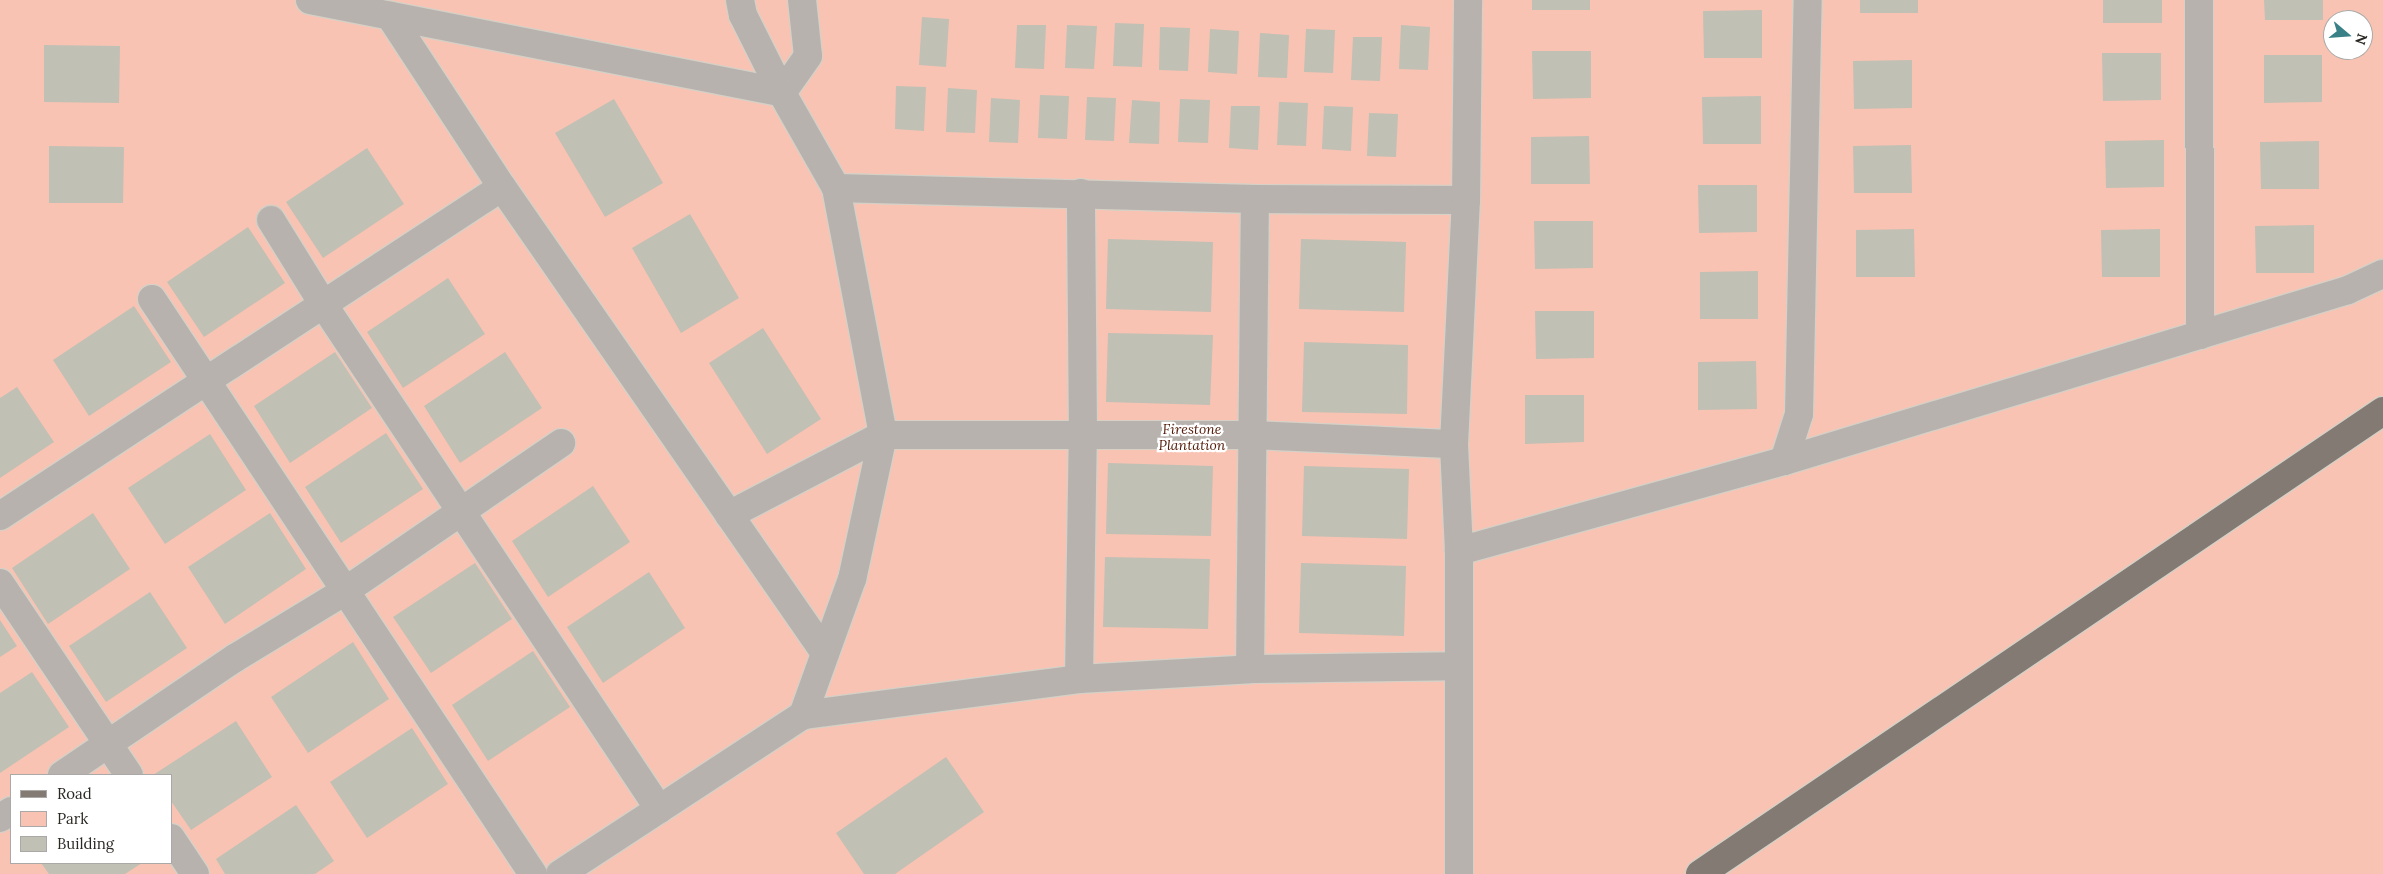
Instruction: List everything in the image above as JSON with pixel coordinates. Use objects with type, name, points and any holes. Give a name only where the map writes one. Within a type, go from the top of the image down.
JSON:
[{"type":"main road","points":[[1700,874],[2383,410]]},
{"type":"street","points":[[310,0],[782,93]]},
{"type":"street","points":[[782,93],[808,56],[802,0]]},
{"type":"street","points":[[1459,874],[1457,666],[1459,551],[1454,444],[1466,200],[1468,0]]},
{"type":"street","points":[[1784,461],[1799,414],[1808,0]]},
{"type":"street","points":[[2199,0],[2200,335]]},
{"type":"street","points":[[740,5],[782,93],[836,188],[883,435],[852,579],[803,715]]},
{"type":"street","points":[[390,16],[502,187],[825,653]]},
{"type":"street","points":[[0,516],[502,187]]},
{"type":"street","points":[[836,188],[1081,192],[1256,199],[1466,200]]},
{"type":"street","points":[[1079,679],[1083,435],[1081,192]]},
{"type":"street","points":[[1250,669],[1256,199]]},
{"type":"street","points":[[271,220],[323,304],[659,809]]},
{"type":"street","points":[[1459,551],[1784,461],[2348,290],[2383,274]]},
{"type":"street","points":[[152,299],[533,874]]},
{"type":"street","points":[[729,515],[883,435],[1252,435],[1454,444]]},
{"type":"street","points":[[63,774],[234,658],[345,591],[561,443]]},
{"type":"street","points":[[0,583],[128,774]]},
{"type":"street","points":[[560,874],[803,715],[1079,679],[1250,669],[1457,666]]},
{"type":"street","points":[[172,840],[195,874]]},
{"type":"green space","name":"Firestone Plantation","points":[[0,0],[2383,0],[2383,874],[0,874]]},
{"type":"building","points":[[1532,0],[1590,0],[1590,10],[1532,10]]},
{"type":"building","points":[[1860,0],[1918,0],[1918,13],[1860,13]]},
{"type":"building","points":[[2103,0],[2162,0],[2162,23],[2103,23]]},
{"type":"building","points":[[2264,0],[2323,0],[2323,20],[2265,20]]},
{"type":"building","points":[[1762,10],[1762,58],[1704,58],[1703,11]]},
{"type":"building","points":[[922,17],[949,19],[946,67],[919,65]]},
{"type":"building","points":[[1115,23],[1144,24],[1142,67],[1113,66]]},
{"type":"building","points":[[1017,25],[1046,25],[1044,69],[1015,68]]},
{"type":"building","points":[[1067,25],[1097,26],[1094,69],[1065,68]]},
{"type":"building","points":[[1401,25],[1430,27],[1428,70],[1399,69]]},
{"type":"building","points":[[1160,27],[1190,28],[1188,71],[1159,70]]},
{"type":"building","points":[[1210,29],[1239,31],[1237,74],[1208,72]]},
{"type":"building","points":[[1306,29],[1335,30],[1333,73],[1304,72]]},
{"type":"building","points":[[1260,33],[1289,35],[1287,78],[1258,77]]},
{"type":"building","points":[[1353,37],[1382,37],[1380,81],[1351,80]]},
{"type":"building","points":[[44,45],[120,46],[119,103],[44,102]]},
{"type":"building","points":[[1532,51],[1591,51],[1591,98],[1533,99]]},
{"type":"building","points":[[2102,53],[2161,53],[2161,100],[2103,101]]},
{"type":"building","points":[[2264,55],[2322,55],[2322,102],[2264,103]]},
{"type":"building","points":[[1912,60],[1912,108],[1854,109],[1853,61]]},
{"type":"building","points":[[896,86],[926,87],[924,131],[895,129]]},
{"type":"building","points":[[948,88],[977,90],[975,133],[946,132]]},
{"type":"building","points":[[1040,95],[1069,96],[1067,139],[1038,138]]},
{"type":"building","points":[[1761,96],[1761,144],[1703,144],[1702,97]]},
{"type":"building","points":[[1087,97],[1116,98],[1114,141],[1085,140]]},
{"type":"building","points":[[991,98],[1020,100],[1018,143],[989,142]]},
{"type":"building","points":[[614,99],[663,183],[605,217],[555,133]]},
{"type":"building","points":[[1180,99],[1210,100],[1208,143],[1178,142]]},
{"type":"building","points":[[1132,100],[1160,102],[1159,144],[1129,143]]},
{"type":"building","points":[[1279,102],[1308,103],[1306,146],[1277,145]]},
{"type":"building","points":[[1231,106],[1260,106],[1258,150],[1229,148]]},
{"type":"building","points":[[1324,106],[1353,107],[1351,151],[1322,149]]},
{"type":"building","points":[[1369,113],[1398,114],[1396,157],[1367,156]]},
{"type":"building","points":[[1589,136],[1590,184],[1531,184],[1531,137]]},
{"type":"building","points":[[2164,140],[2164,187],[2106,188],[2105,141]]},
{"type":"building","points":[[2319,141],[2319,189],[2261,189],[2260,142]]},
{"type":"building","points":[[1911,145],[1912,193],[1854,193],[1853,146]]},
{"type":"building","points":[[49,146],[124,147],[123,203],[49,203]]},
{"type":"building","points":[[367,148],[404,204],[323,258],[286,202]]},
{"type":"building","points":[[1698,185],[1757,185],[1757,232],[1699,233]]},
{"type":"building","points":[[690,214],[739,298],[681,333],[632,248]]},
{"type":"building","points":[[1534,221],[1593,221],[1593,268],[1535,269]]},
{"type":"building","points":[[2314,225],[2314,273],[2256,273],[2255,226]]},
{"type":"building","points":[[248,227],[285,283],[204,337],[167,282]]},
{"type":"building","points":[[1914,229],[1915,277],[1856,277],[1856,230]]},
{"type":"building","points":[[2160,229],[2160,277],[2102,277],[2101,230]]},
{"type":"building","points":[[1108,239],[1213,242],[1211,312],[1106,309]]},
{"type":"building","points":[[1301,239],[1406,242],[1404,312],[1299,309]]},
{"type":"building","points":[[1758,271],[1758,319],[1700,319],[1700,272]]},
{"type":"building","points":[[448,278],[485,334],[403,388],[367,332]]},
{"type":"building","points":[[134,306],[171,362],[89,416],[53,360]]},
{"type":"building","points":[[1535,311],[1594,311],[1594,358],[1536,359]]},
{"type":"building","points":[[763,328],[821,419],[767,454],[709,363]]},
{"type":"building","points":[[1108,333],[1213,335],[1210,405],[1106,402]]},
{"type":"building","points":[[1304,342],[1408,345],[1407,414],[1302,412]]},
{"type":"building","points":[[335,352],[372,408],[290,463],[254,406]]},
{"type":"building","points":[[505,352],[542,408],[460,463],[424,406]]},
{"type":"building","points":[[1756,361],[1757,409],[1698,410],[1698,362]]},
{"type":"building","points":[[17,387],[54,442],[0,478],[0,398]]},
{"type":"building","points":[[1525,395],[1584,395],[1584,442],[1525,444]]},
{"type":"building","points":[[386,433],[423,489],[341,543],[305,487]]},
{"type":"building","points":[[210,434],[246,490],[165,544],[128,488]]},
{"type":"building","points":[[1108,463],[1213,466],[1211,536],[1106,534]]},
{"type":"building","points":[[1304,466],[1409,469],[1407,539],[1302,536]]},
{"type":"building","points":[[593,486],[630,542],[548,597],[512,541]]},
{"type":"building","points":[[93,513],[130,569],[48,624],[12,568]]},
{"type":"building","points":[[270,513],[306,569],[225,624],[188,567]]},
{"type":"building","points":[[1105,557],[1210,559],[1208,629],[1103,627]]},
{"type":"building","points":[[475,563],[512,619],[431,673],[393,617]]},
{"type":"building","points":[[1301,563],[1406,566],[1404,636],[1299,633]]},
{"type":"building","points":[[649,572],[685,628],[603,683],[567,627]]},
{"type":"building","points":[[150,592],[187,648],[106,702],[69,646]]},
{"type":"building","points":[[0,620],[17,646],[0,657]]},
{"type":"building","points":[[353,642],[389,699],[308,753],[271,697]]},
{"type":"building","points":[[533,651],[570,707],[488,761],[452,705]]},
{"type":"building","points":[[32,672],[69,727],[0,773],[0,693]]},
{"type":"building","points":[[236,721],[272,777],[191,830],[172,802],[172,774],[155,774]]},
{"type":"building","points":[[412,728],[448,784],[367,838],[330,782]]},
{"type":"building","points":[[946,757],[984,812],[895,874],[864,874],[836,833]]},
{"type":"building","points":[[296,805],[334,861],[315,874],[225,874],[216,859]]},
{"type":"building","points":[[42,864],[140,864],[125,874],[49,874]]}]
